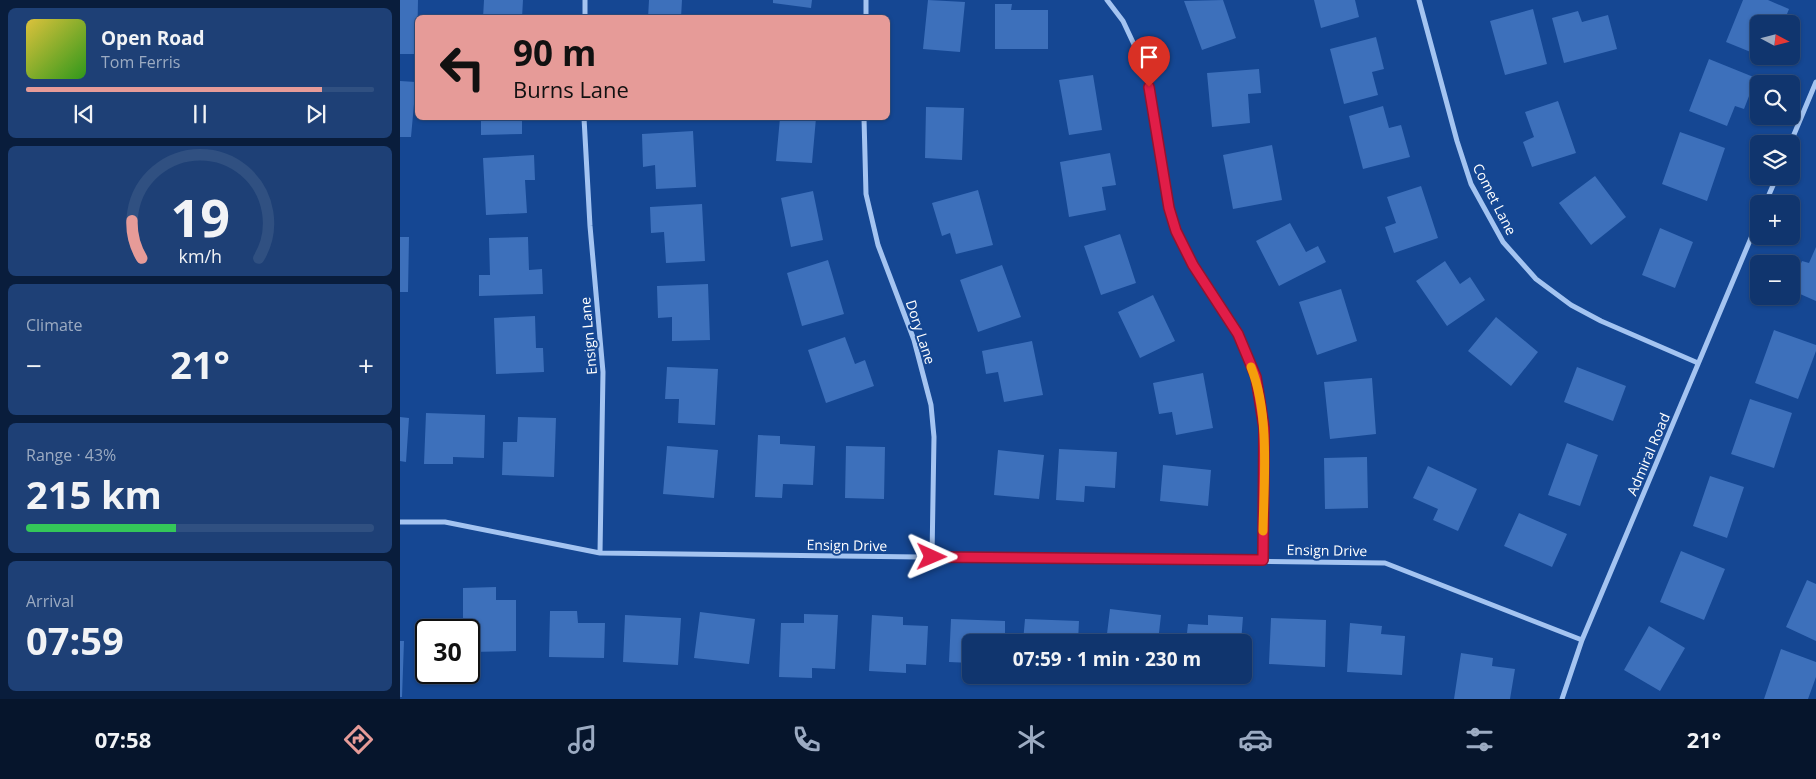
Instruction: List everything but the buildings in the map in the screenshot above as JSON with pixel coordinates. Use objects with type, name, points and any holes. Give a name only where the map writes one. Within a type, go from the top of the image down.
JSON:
[{"type":"street","points":[[585,0],[585,15]]},
{"type":"street","points":[[866,0],[866,15]]},
{"type":"street","points":[[1107,0],[1123,21],[1146,70],[1169,208],[1176,231],[1193,265],[1238,334],[1256,377],[1264,428],[1263,560]]},
{"type":"street","name":"Comet Lane","points":[[1419,0],[1456,141],[1472,184],[1503,242],[1536,279],[1571,305],[1601,321],[1698,363]]},
{"type":"street","points":[[1794,135],[1816,82]]},
{"type":"street","name":"Ensign Lane","points":[[584,120],[590,226],[603,372],[600,553]]},
{"type":"street","name":"Dory Lane","points":[[864,120],[866,194],[878,245],[914,340],[931,405],[934,437],[932,557]]},
{"type":"street","name":"Admiral Road","points":[[1562,699],[1582,640],[1750,240]]},
{"type":"street","name":"Ensign Drive","points":[[400,522],[445,522],[600,553],[1386,563],[1582,640]]},
{"type":"slow traffic","points":[[1251,367],[1256,377],[1264,428],[1263,531]]},
{"type":"route","points":[[932,557],[1263,560],[1264,428],[1256,377],[1238,334],[1193,265],[1176,231],[1169,208],[1149,87]]}]
